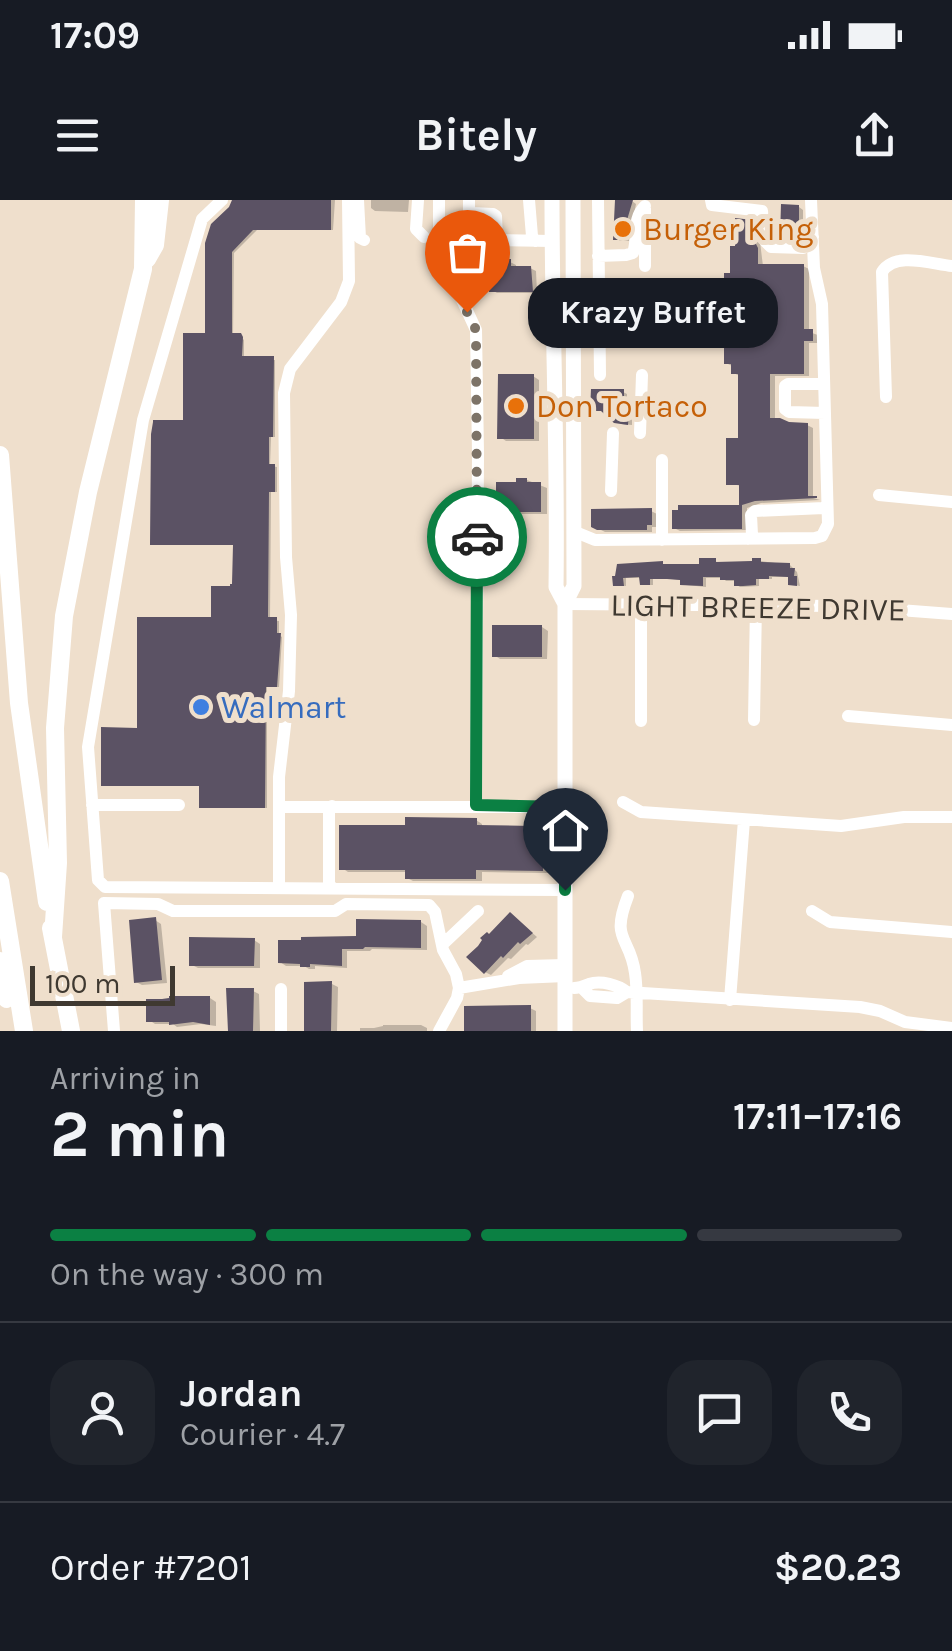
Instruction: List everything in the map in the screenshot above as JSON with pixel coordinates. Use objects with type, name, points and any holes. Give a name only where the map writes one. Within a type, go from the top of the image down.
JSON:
[{"type":"highway","points":[[143,269],[144,200]]},
{"type":"highway","points":[[53,938],[58,863],[55,728],[64,616],[88,492],[143,269],[155,245],[160,200]]},
{"type":"highway","points":[[0,455],[19,703],[53,938],[71,1031]]},
{"type":"highway","points":[[0,881],[24,1031]]},
{"type":"highway","points":[[0,961],[13,1031]]},
{"type":"main road","points":[[552,200],[544,240],[573,531],[574,586],[564,604]]},
{"type":"main road","points":[[566,1031],[569,979],[564,604],[556,586],[573,291],[572,200]]},
{"type":"street","points":[[222,200],[202,219],[143,420],[88,748],[98,880],[105,887],[565,890]]},
{"type":"street","points":[[279,888],[279,777],[290,691],[284,393],[290,369],[340,302],[349,281],[348,200]]},
{"type":"street","points":[[358,200],[360,238],[364,240]]},
{"type":"street","points":[[418,200],[416,230],[424,237]]},
{"type":"street","points":[[439,200],[439,250],[476,330],[476,805]]},
{"type":"street","points":[[468,200],[472,212],[496,216],[500,240],[544,240]]},
{"type":"street","points":[[529,200],[532,236],[544,240]]},
{"type":"street","points":[[598,200],[600,375]]},
{"type":"street","points":[[573,531],[595,540],[822,536],[828,524],[828,504],[822,304],[814,268],[810,200]]},
{"type":"street","points":[[598,256],[633,253],[636,219],[645,203]]},
{"type":"street","points":[[644,266],[645,203]]},
{"type":"street","points":[[719,203],[762,211],[764,242],[772,248],[802,248],[813,237]]},
{"type":"street","points":[[886,397],[882,272],[897,260],[952,266]]},
{"type":"street","points":[[449,272],[478,272]]},
{"type":"street","points":[[573,291],[600,292]]},
{"type":"street","points":[[640,432],[642,375]]},
{"type":"street","points":[[824,384],[788,384],[785,409],[825,413]]},
{"type":"street","points":[[611,491],[612,433]]},
{"type":"street","points":[[662,460],[662,540]]},
{"type":"street","points":[[878,496],[952,502]]},
{"type":"street","points":[[748,539],[752,535],[754,512],[824,508],[828,504]]},
{"type":"street","name":"LIGHT BREEZE DRIVE","points":[[564,604],[848,606],[952,614]]},
{"type":"street","points":[[641,604],[641,721]]},
{"type":"street","points":[[754,720],[756,604]]},
{"type":"street","points":[[848,716],[952,725]]},
{"type":"street","points":[[623,802],[642,812],[841,826],[904,816],[952,817]]},
{"type":"street","points":[[92,805],[178,805]]},
{"type":"street","points":[[279,806],[565,807]]},
{"type":"street","points":[[332,806],[329,885],[333,888]]},
{"type":"street","points":[[730,1000],[744,820]]},
{"type":"street","points":[[628,896],[620,927],[636,973],[631,993],[636,1031]]},
{"type":"street","points":[[114,1031],[104,903],[158,904],[172,911],[317,912],[335,912],[346,904],[425,904],[435,912],[442,945],[459,988],[439,1031]]},
{"type":"street","points":[[442,945],[478,910]]},
{"type":"street","points":[[812,911],[830,922],[952,932]]},
{"type":"street","points":[[459,988],[502,980],[569,979],[618,985],[631,993],[880,1010],[906,1022],[952,1028]]},
{"type":"street","points":[[280,1031],[281,989]]},
{"type":"building","points":[[232,200],[331,200],[331,230],[253,230],[232,252],[232,333],[241,333],[243,337],[242,356],[274,356],[269,464],[275,464],[275,492],[269,492],[268,617],[277,617],[277,633],[281,633],[277,687],[266,687],[265,808],[199,808],[199,786],[101,786],[101,727],[137,728],[137,617],[211,617],[211,586],[232,584],[233,545],[150,545],[153,420],[183,420],[183,333],[205,333],[205,243],[211,224]]},
{"type":"building","name":"Burger King","points":[[615,200],[633,200],[625,240],[613,240]]},
{"type":"building","points":[[781,204],[799,205],[799,237],[780,237]]},
{"type":"building","points":[[735,218],[753,220],[758,264],[804,264],[804,329],[813,329],[813,341],[804,341],[804,374],[770,374],[770,418],[808,423],[808,496],[817,498],[742,505],[742,529],[672,529],[672,510],[678,510],[678,505],[739,505],[739,485],[726,485],[726,438],[738,438],[738,374],[731,374],[731,364],[724,364],[724,273],[730,273]]},
{"type":"building","points":[[457,223],[486,224],[491,259],[511,259],[511,266],[531,266],[533,292],[489,292],[489,282],[483,282],[488,271],[483,254],[456,254]]},
{"type":"building","name":"Don Tortaco","points":[[498,374],[534,374],[534,439],[497,439]]},
{"type":"building","points":[[591,389],[624,389],[628,425],[614,423],[601,411],[590,411]]},
{"type":"building","points":[[516,478],[541,482],[541,512],[496,512],[496,482],[516,482]]},
{"type":"building","points":[[652,508],[652,525],[647,525],[647,530],[591,527],[591,509]]},
{"type":"building","points":[[699,558],[716,558],[716,562],[761,558],[761,562],[790,563],[790,568],[795,568],[797,586],[788,585],[788,577],[769,576],[756,579],[756,585],[743,586],[734,586],[734,580],[720,577],[703,577],[703,586],[680,585],[680,580],[667,579],[650,579],[650,585],[640,585],[639,577],[623,578],[624,586],[613,586],[617,564],[699,564]]},
{"type":"building","points":[[492,625],[542,625],[542,657],[492,657]]},
{"type":"building","points":[[405,817],[477,818],[477,825],[532,826],[532,821],[543,821],[543,871],[476,870],[476,879],[405,879],[405,870],[339,870],[339,825],[405,825]]},
{"type":"building","points":[[510,912],[533,933],[484,974],[466,957],[478,946],[480,938]]},
{"type":"building","points":[[156,917],[162,980],[134,983],[129,920]]},
{"type":"building","points":[[356,919],[421,920],[421,948],[342,949],[342,966],[278,963],[278,940],[356,936]]},
{"type":"building","points":[[189,937],[255,938],[254,966],[189,966]]},
{"type":"building","points":[[332,981],[331,1031],[304,1031],[304,982]]},
{"type":"building","points":[[226,988],[254,988],[253,1031],[228,1031]]},
{"type":"building","points":[[210,996],[210,1025],[146,1022],[146,999]]},
{"type":"building","points":[[531,1005],[531,1031],[464,1031],[464,1006]]},
{"type":"way so far","points":[[467,312],[476,330],[477,537]]},
{"type":"place","name":"Burger King","points":[[623,229]]},
{"type":"place","name":"Krazy Buffet","points":[[467,312]]},
{"type":"place","name":"Don Tortaco","points":[[516,406]]},
{"type":"place","name":"Walmart","points":[[201,707]]},
{"type":"route","points":[[477,537],[476,805],[565,807],[565,890]]}]
